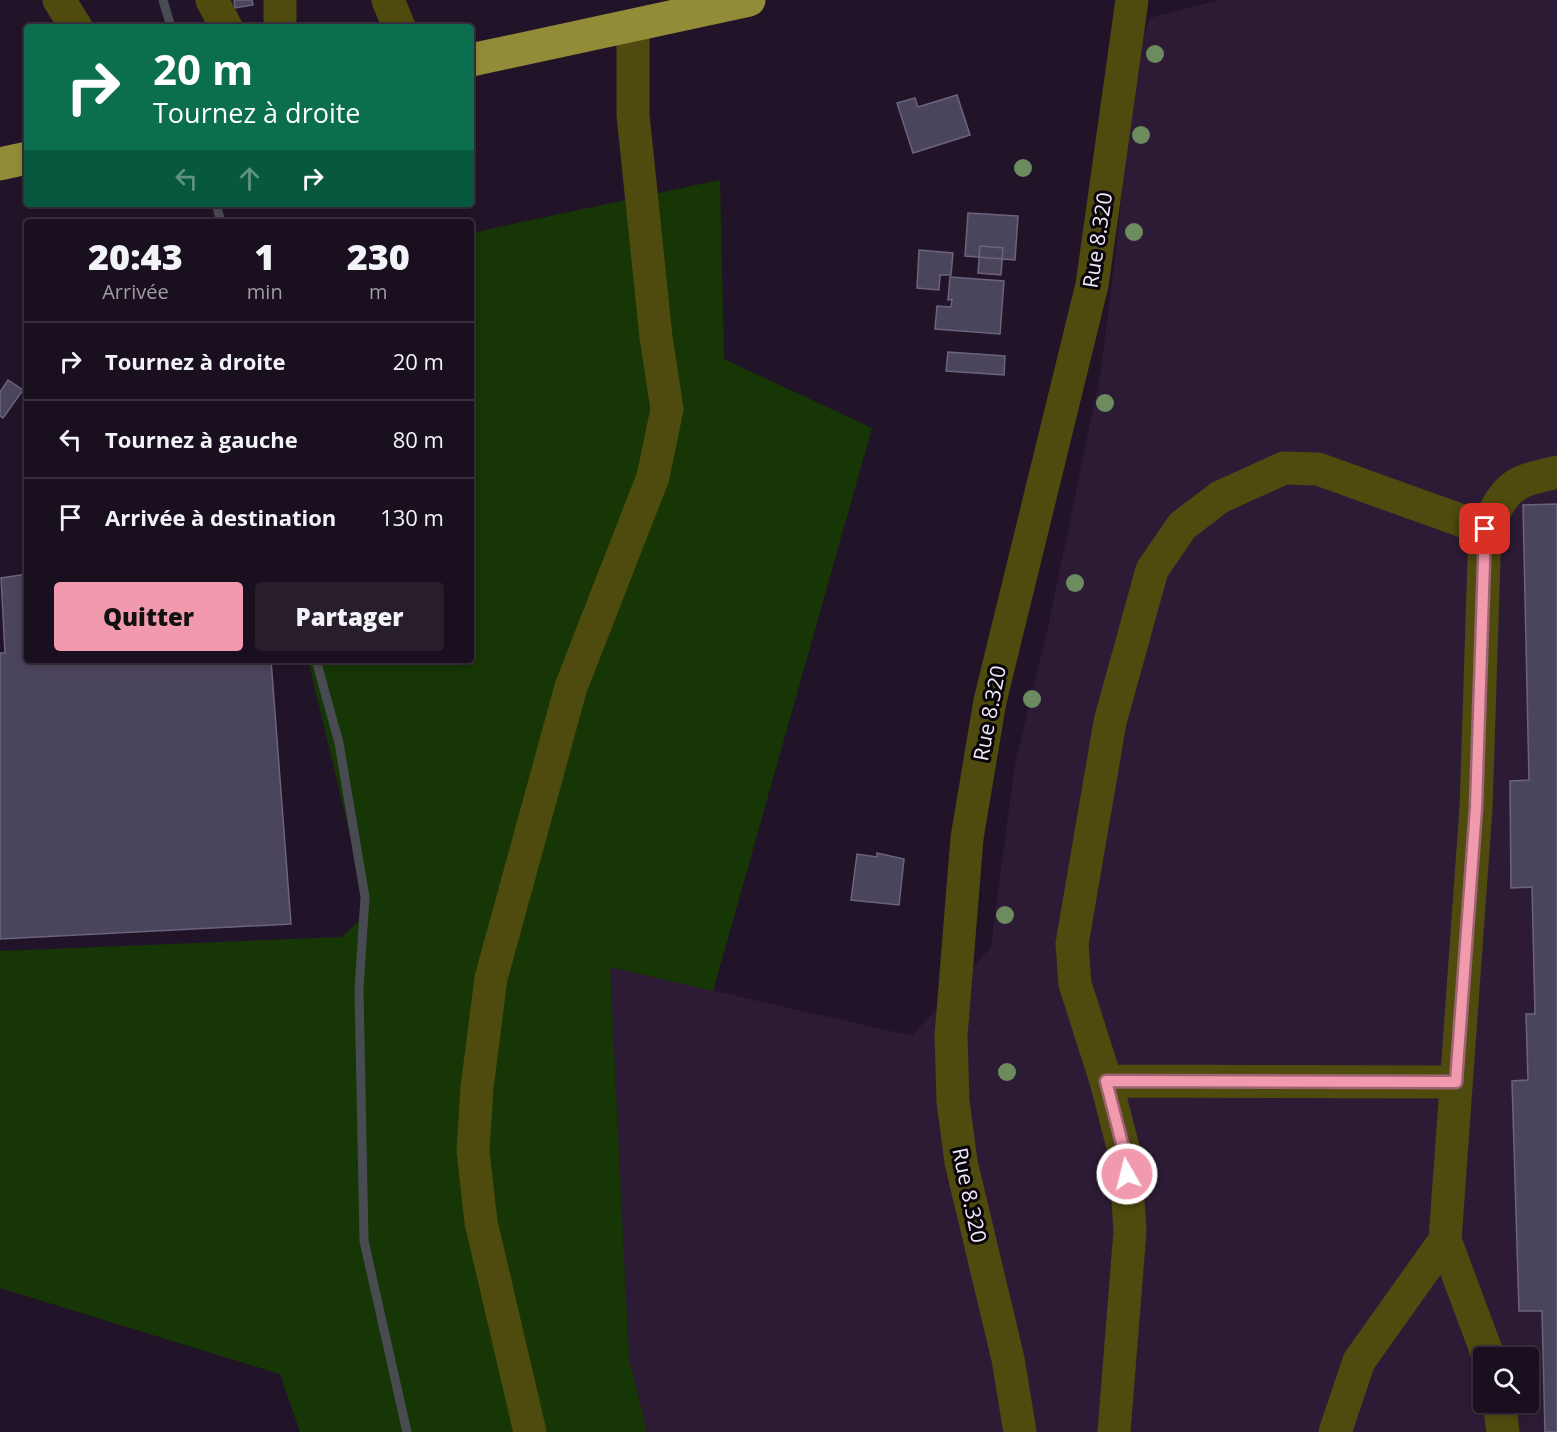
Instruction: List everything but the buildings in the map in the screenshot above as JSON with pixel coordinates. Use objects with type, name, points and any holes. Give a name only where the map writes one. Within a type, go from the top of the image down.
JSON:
[{"type":"highway","points":[[474,59],[749,0]]},
{"type":"highway","points":[[0,164],[24,159]]},
{"type":"street","points":[[59,0],[74,24]]},
{"type":"street","points":[[212,0],[224,24]]},
{"type":"street","points":[[280,0],[280,24]]},
{"type":"street","points":[[388,0],[398,24]]},
{"type":"street","name":"Rue 8.320","points":[[1020,1432],[1008,1359],[961,1162],[953,1101],[953,1013],[967,838],[990,701],[1092,285],[1132,0]]},
{"type":"street","points":[[530,1432],[481,1222],[473,1151],[477,1088],[491,978],[571,687],[653,477],[667,410],[656,337],[633,115],[633,26]]},
{"type":"street","points":[[1114,1432],[1130,1231],[1125,1155],[1106,1081],[1075,984],[1072,944],[1110,723],[1152,570],[1182,526],[1220,497],[1284,468],[1318,470],[1485,529]]},
{"type":"street","points":[[1485,1347],[1445,1240],[1476,808],[1485,529],[1506,490],[1525,479],[1557,472]]},
{"type":"street","points":[[1106,1081],[1456,1082]]},
{"type":"street","points":[[1335,1432],[1359,1361],[1445,1240]]},
{"type":"street","points":[[1500,1413],[1503,1432]]},
{"type":"shaded area","points":[[1219,0],[1557,0],[1557,1432],[647,1432],[629,1359],[610,967],[912,1036],[991,947],[1014,770],[1049,622],[1100,376],[1117,242],[1133,70],[1150,18]]},
{"type":"green space","points":[[720,180],[724,359],[872,428],[713,991],[610,967],[629,1359],[647,1432],[300,1432],[280,1374],[0,1288],[0,951],[342,937],[366,914],[365,897],[309,663],[474,663],[474,232]]},
{"type":"waterway","points":[[163,0],[170,24]]},
{"type":"waterway","points":[[217,207],[220,219]]},
{"type":"waterway","points":[[317,663],[339,743],[365,897],[359,989],[364,1241],[407,1432]]},
{"type":"route","points":[[1127,1174],[1125,1155],[1106,1081],[1456,1082],[1476,808],[1485,529]]}]
